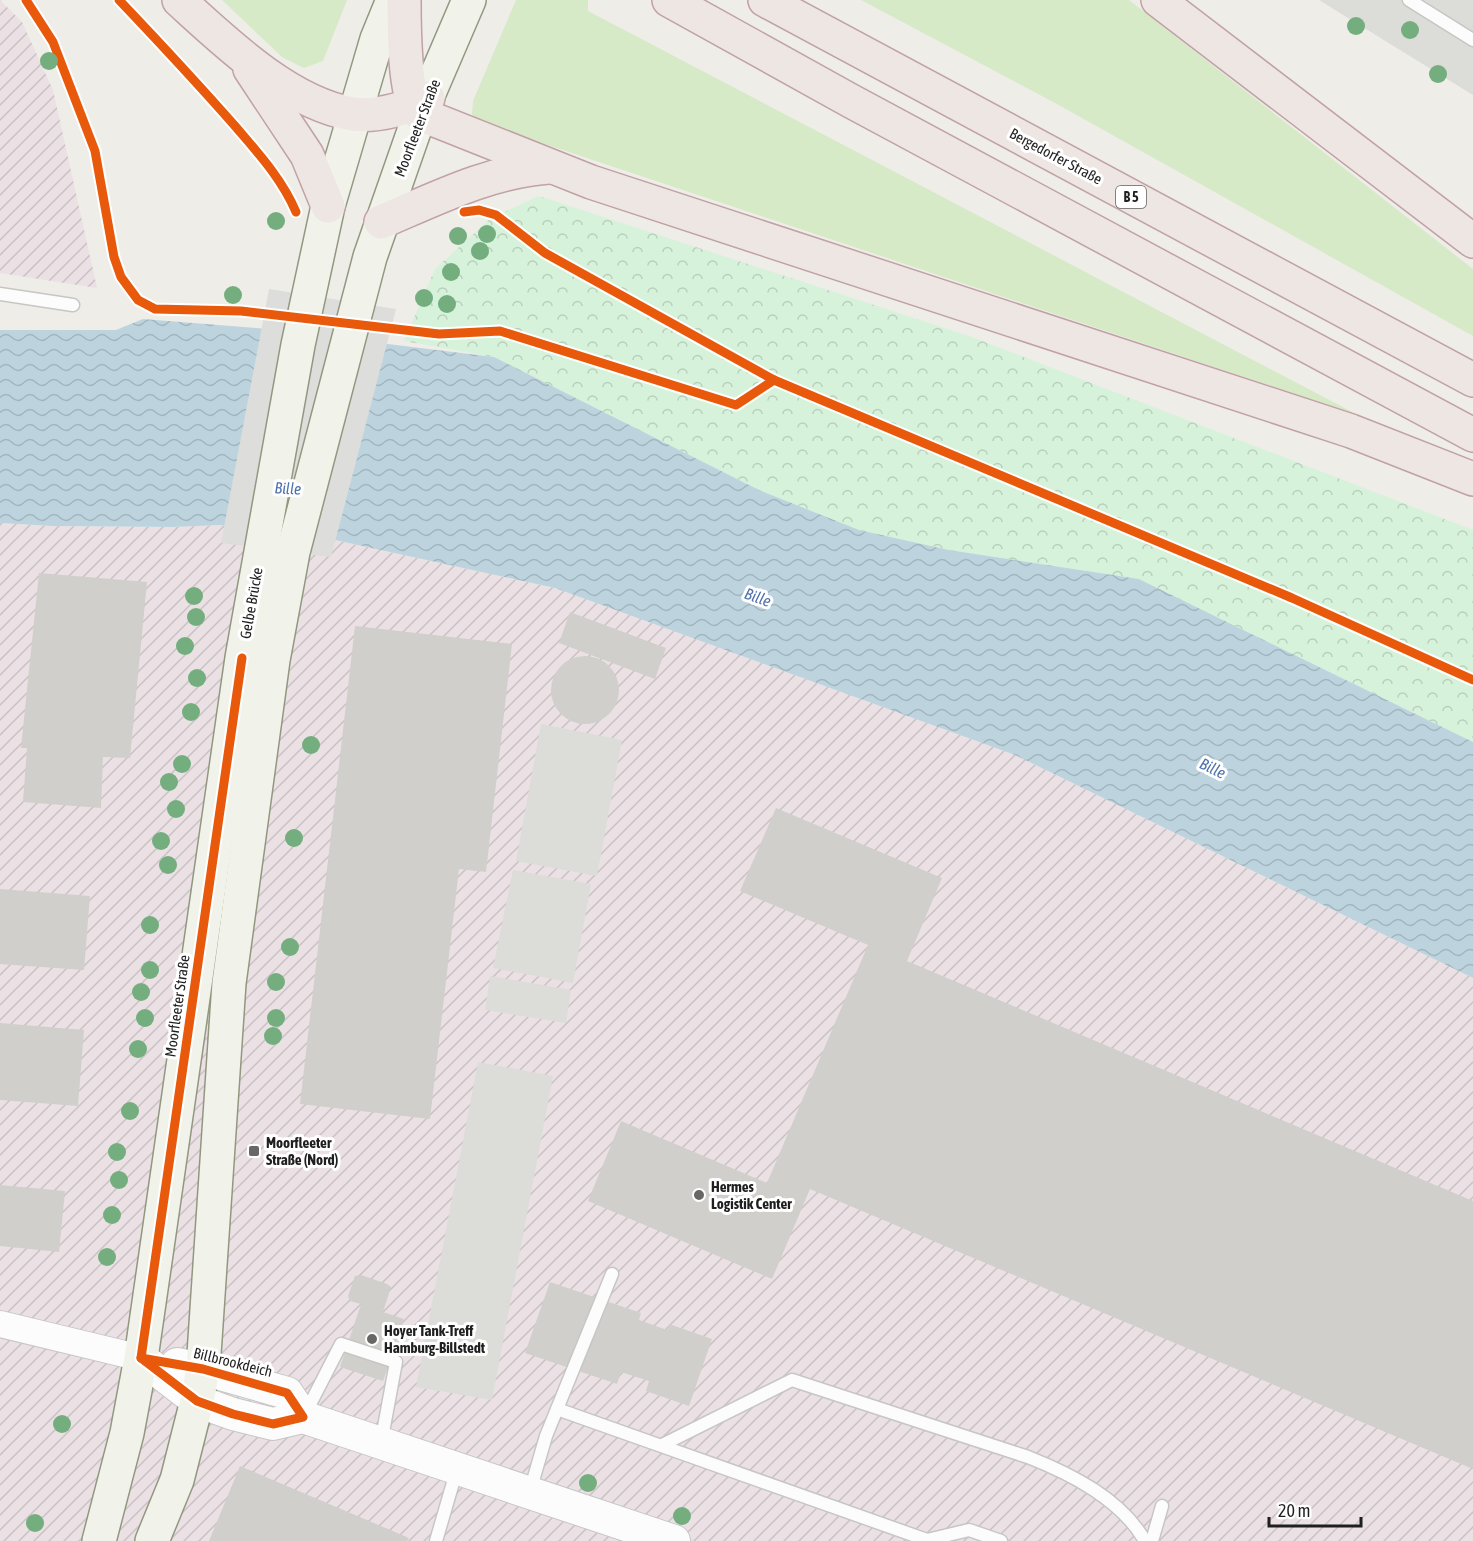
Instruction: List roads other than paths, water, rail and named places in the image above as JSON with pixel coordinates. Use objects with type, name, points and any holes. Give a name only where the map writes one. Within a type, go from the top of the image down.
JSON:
[{"type":"highway","points":[[179,0],[242,58],[321,106],[354,114],[380,113],[420,106],[551,167],[591,182],[1351,430],[1473,479]]},
{"type":"highway","points":[[404,0],[405,46],[420,106]]},
{"type":"highway","points":[[669,0],[851,101],[1473,435]]},
{"type":"highway","name":"Bergedorfer Straße","points":[[765,0],[1473,380]]},
{"type":"highway","points":[[1158,0],[1473,241]]},
{"type":"highway","points":[[242,58],[307,155],[328,206]]},
{"type":"highway","points":[[381,222],[488,179],[527,168],[551,167]]},
{"type":"main road","points":[[328,206],[377,39],[393,0]]},
{"type":"main road","name":"Moorfleeter Straße","points":[[99,1541],[128,1433],[257,659],[293,552],[357,303],[381,222],[420,106],[469,0]]},
{"type":"main road","name":"Gelbe Brücke","points":[[257,659],[261,548],[308,295],[328,206]]},
{"type":"main road","points":[[152,1541],[177,1480],[203,1369],[229,983],[257,659]]},
{"type":"street","name":"Billbrookdeich","points":[[0,1324],[141,1358],[203,1369],[287,1393],[303,1418]]},
{"type":"street","name":"Billbrookdeich","points":[[141,1358],[197,1401],[233,1414],[273,1424],[303,1418],[674,1541]]},
{"type":"lane","points":[[1409,0],[1473,40]]},
{"type":"lane","points":[[0,294],[73,305]]},
{"type":"lane","points":[[530,1492],[546,1436],[612,1274]]},
{"type":"lane","points":[[303,1418],[341,1344],[396,1362],[380,1444]]},
{"type":"lane","points":[[663,1445],[792,1380],[1028,1456],[1062,1470],[1124,1514],[1138,1529],[1145,1541]]},
{"type":"lane","points":[[557,1409],[927,1540],[969,1530],[1001,1541]]},
{"type":"lane","points":[[436,1541],[458,1468]]},
{"type":"lane","points":[[1152,1541],[1162,1506]]},
{"type":"water","name":"Bille","points":[[143,319],[257,328],[494,357],[759,490],[859,530],[949,550],[1139,579],[1473,742],[1473,978],[1015,755],[555,588],[335,540],[219,525],[52,526],[0,523],[0,330],[116,330]]},
{"type":"place","name":"Moorfleeter Straße (Nord)","points":[[254,1151]]},
{"type":"place","name":"Hermes Logistik Center","points":[[699,1195]]},
{"type":"place","name":"Hoyer Tank-Treff Hamburg-Billstedt","points":[[372,1339]]}]
